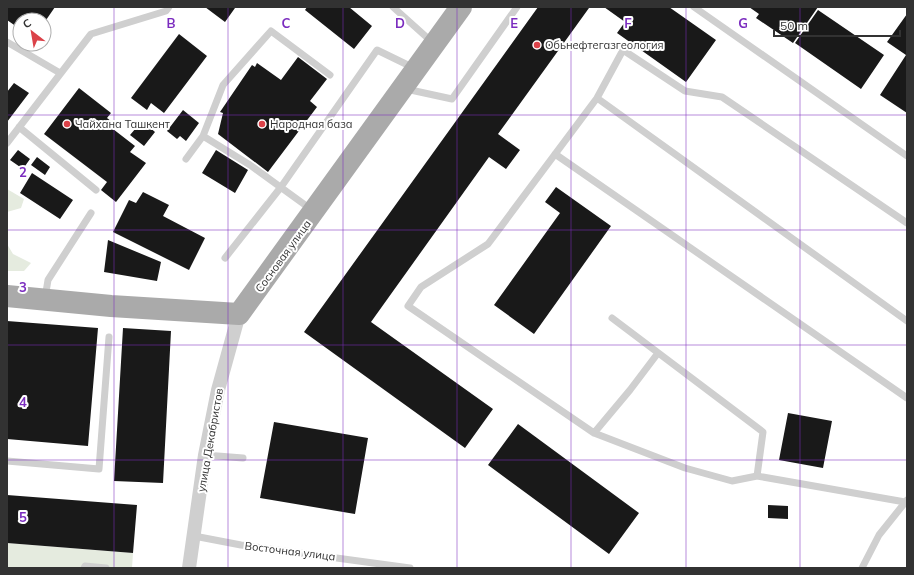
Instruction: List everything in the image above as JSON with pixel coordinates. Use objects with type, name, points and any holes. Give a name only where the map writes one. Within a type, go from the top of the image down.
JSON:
[{"type":"main road","name":"Сосновая улица","points":[[239,314],[461,7]]},
{"type":"main road","points":[[7,296],[111,306],[239,314]]},
{"type":"street","name":"улица Декабристов","points":[[189,568],[205,455],[218,390],[239,314]]},
{"type":"lane","points":[[7,143],[91,34],[166,11],[169,7]]},
{"type":"lane","points":[[393,7],[434,44]]},
{"type":"lane","points":[[402,88],[452,99],[517,7]]},
{"type":"lane","points":[[694,7],[907,156]]},
{"type":"lane","points":[[186,159],[204,136],[223,85],[270,31],[330,75]]},
{"type":"lane","points":[[7,42],[60,73]]},
{"type":"lane","points":[[224,258],[281,187],[377,50],[416,68]]},
{"type":"lane","points":[[862,568],[879,535],[906,501],[757,476],[732,481],[685,468],[594,433],[408,306],[421,287],[488,244],[597,98],[623,50],[685,91],[722,96],[907,224]]},
{"type":"lane","points":[[597,98],[907,321]]},
{"type":"lane","points":[[19,127],[96,190]]},
{"type":"lane","points":[[204,136],[250,165],[314,212]]},
{"type":"lane","points":[[555,154],[907,398]]},
{"type":"lane","points":[[45,300],[48,280],[91,213]]},
{"type":"lane","points":[[612,318],[763,432],[757,476]]},
{"type":"lane","points":[[7,461],[99,469],[109,337]]},
{"type":"lane","points":[[594,433],[630,390],[658,353]]},
{"type":"lane","points":[[205,455],[243,458]]},
{"type":"lane","name":"Восточная улица","points":[[194,536],[241,546],[361,560],[405,567]]},
{"type":"lane","points":[[361,560],[361,568]]},
{"type":"lane","points":[[84,568],[85,566],[106,568]]},
{"type":"shaded area","points":[[7,189],[24,199],[21,208],[7,212]]},
{"type":"shaded area","points":[[7,244],[13,254],[31,263],[24,271],[7,271]]},
{"type":"shaded area","points":[[7,543],[133,553],[132,568],[7,568]]},
{"type":"building","points":[[7,7],[55,7],[52,12],[12,12],[12,23],[7,20]]},
{"type":"building","points":[[205,7],[233,7],[235,8],[225,22]]},
{"type":"building","points":[[307,7],[349,7],[372,26],[354,49],[305,10]]},
{"type":"building","points":[[538,7],[589,8],[498,134],[520,150],[506,169],[489,157],[371,322],[493,409],[465,448],[304,332]]},
{"type":"building","points":[[604,7],[669,7],[716,40],[686,82],[617,33],[625,22]]},
{"type":"building","points":[[749,7],[818,7],[793,43],[756,18],[759,14]]},
{"type":"building","points":[[818,10],[884,55],[861,89],[795,43]]},
{"type":"building","points":[[907,14],[907,113],[880,95],[906,55],[887,42]]},
{"type":"building","points":[[179,34],[207,56],[164,113],[151,103],[147,110],[131,98]]},
{"type":"building","name":"Народная база","points":[[298,57],[327,79],[310,101],[317,107],[268,172],[218,134],[223,113],[220,112],[252,65],[255,67],[257,63],[281,80]]},
{"type":"building","points":[[14,83],[29,93],[7,122],[7,92]]},
{"type":"building","points":[[79,88],[111,113],[107,118],[116,125],[113,129],[135,146],[130,152],[146,163],[116,202],[101,190],[107,182],[44,134]]},
{"type":"building","points":[[183,110],[199,123],[186,141],[180,136],[177,139],[167,131]]},
{"type":"building","points":[[142,121],[155,132],[144,146],[130,135]]},
{"type":"building","points":[[18,150],[30,159],[23,169],[10,160]]},
{"type":"building","points":[[216,150],[248,170],[235,193],[202,173]]},
{"type":"building","points":[[37,157],[50,167],[45,175],[31,165]]},
{"type":"building","points":[[32,173],[73,200],[60,219],[20,193]]},
{"type":"building","points":[[556,187],[611,226],[534,334],[494,305],[560,213],[545,202]]},
{"type":"building","points":[[143,192],[169,205],[163,216],[205,238],[189,270],[113,232],[129,200],[136,203]]},
{"type":"building","points":[[108,240],[161,262],[157,281],[104,272]]},
{"type":"building","points":[[7,321],[98,328],[88,446],[7,439]]},
{"type":"building","points":[[123,328],[171,331],[163,483],[114,481]]},
{"type":"building","points":[[788,413],[832,421],[823,468],[779,460]]},
{"type":"building","points":[[274,422],[368,438],[355,514],[260,498]]},
{"type":"building","points":[[518,424],[639,513],[609,554],[488,465]]},
{"type":"building","points":[[7,495],[137,505],[133,553],[7,543]]},
{"type":"building","points":[[768,505],[788,506],[788,519],[768,518]]},
{"type":"place","name":"Обьнефтегазгеология","points":[[537,45]]},
{"type":"place","name":"Чайхана Ташкент","points":[[67,124]]},
{"type":"place","name":"Народная база","points":[[262,124]]}]
